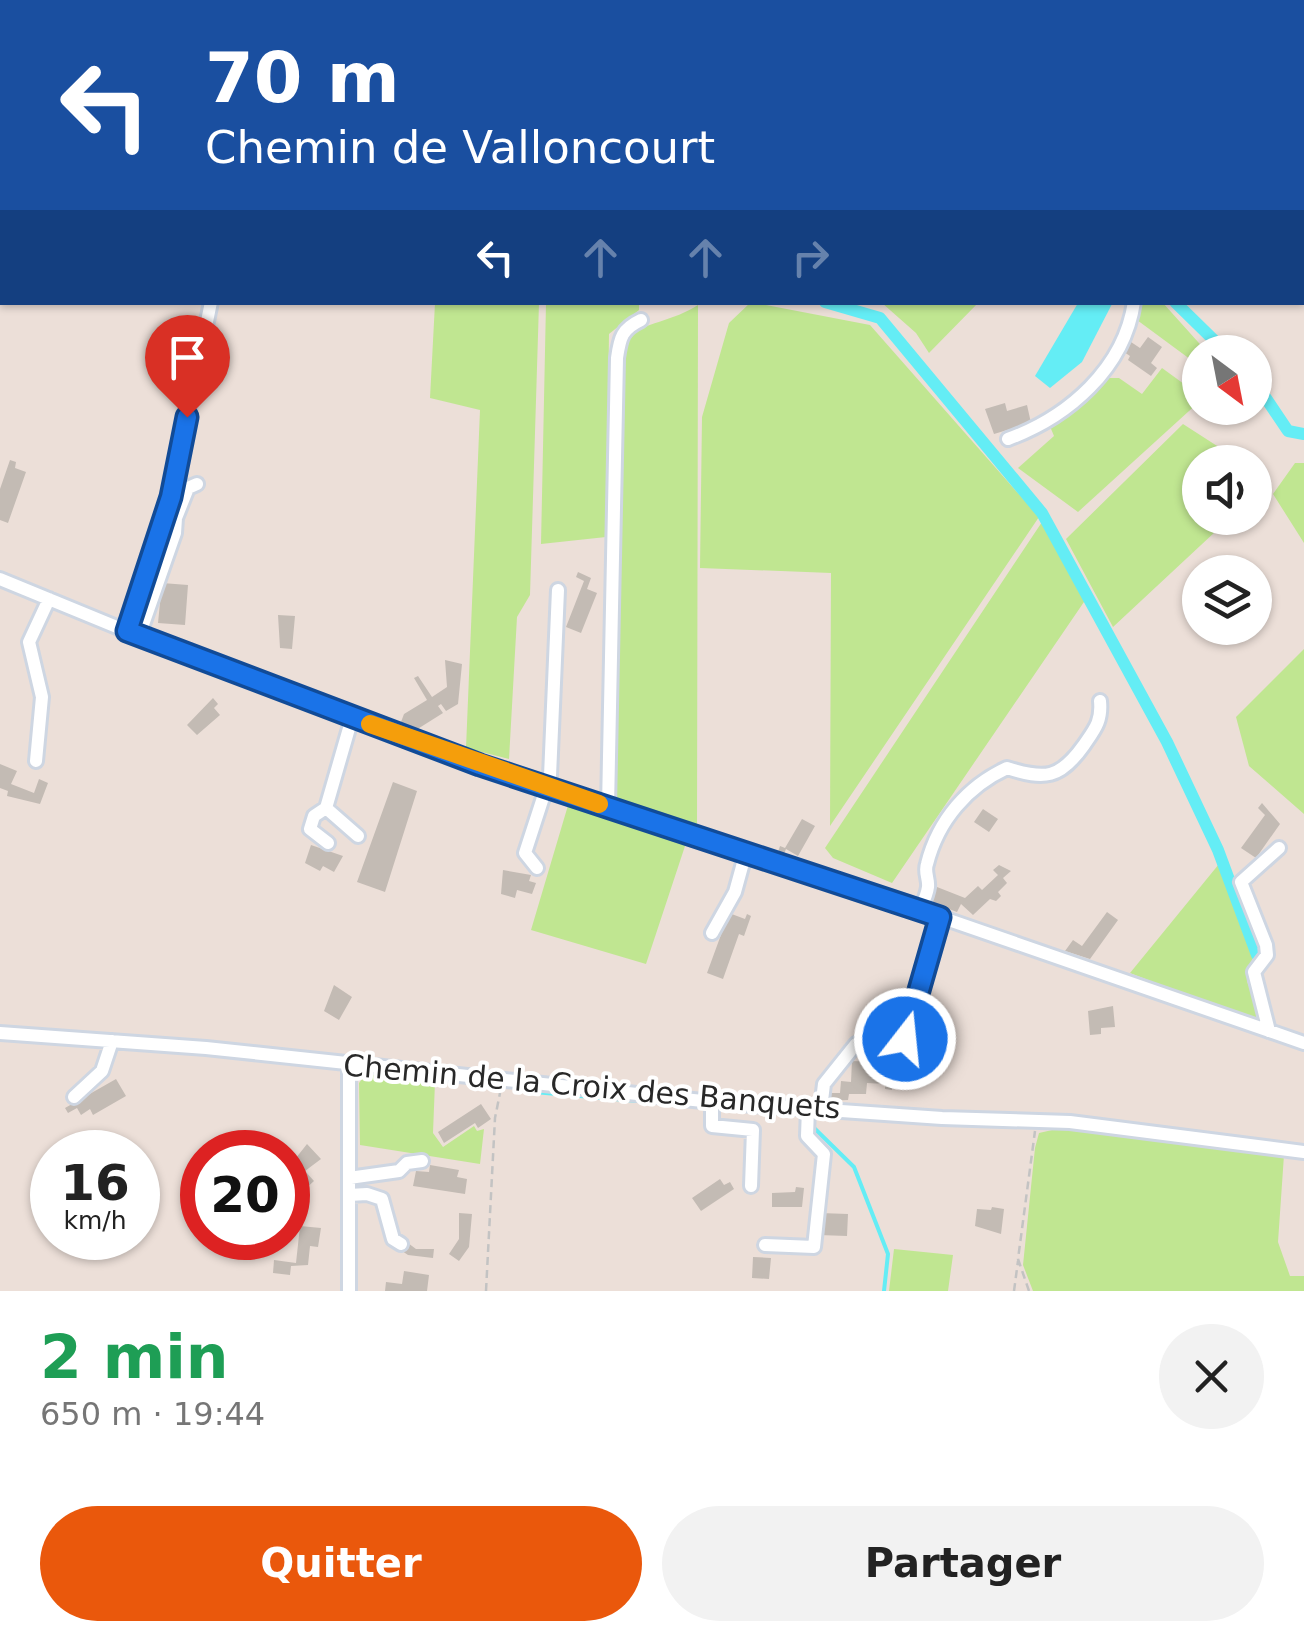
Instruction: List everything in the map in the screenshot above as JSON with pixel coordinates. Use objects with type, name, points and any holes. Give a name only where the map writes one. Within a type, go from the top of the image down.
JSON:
[{"type":"street","points":[[133,634],[171,497],[210,305]]},
{"type":"street","points":[[1008,439],[1048,420],[1098,382],[1131,321],[1134,305]]},
{"type":"street","points":[[608,806],[617,358],[626,327],[641,320]]},
{"type":"street","points":[[133,634],[176,533],[176,518],[188,488],[197,484]]},
{"type":"street","points":[[0,578],[352,718],[1304,1043]]},
{"type":"street","points":[[537,868],[526,853],[546,786],[558,590]]},
{"type":"street","points":[[36,761],[42,697],[29,642],[49,599]]},
{"type":"street","points":[[920,910],[929,884],[924,870],[930,851],[961,798],[985,778],[1007,768],[1033,776],[1058,773],[1070,765],[1102,719],[1100,701]]},
{"type":"street","points":[[328,843],[310,829],[314,816],[326,808],[352,718]]},
{"type":"street","points":[[326,808],[358,836]]},
{"type":"street","points":[[1269,1031],[1254,972],[1266,954],[1266,945],[1240,882],[1279,848]]},
{"type":"street","points":[[712,933],[735,892],[746,852]]},
{"type":"street","points":[[905,1039],[940,917]]},
{"type":"street","name":"Chemin de la Croix des Banquets","points":[[0,1033],[712,1102],[1036,1120],[1304,1152]]},
{"type":"street","points":[[74,1097],[102,1072],[112,1041]]},
{"type":"street","points":[[765,1245],[814,1247],[824,1154],[806,1136],[824,1084],[856,1044]]},
{"type":"street","points":[[349,1291],[350,1064]]},
{"type":"street","points":[[712,1102],[712,1126],[753,1130],[750,1186]]},
{"type":"street","points":[[349,1178],[400,1171],[407,1163],[422,1161]]},
{"type":"street","points":[[349,1195],[367,1194],[382,1199],[393,1239],[400,1244]]},
{"type":"path","points":[[486,1291],[495,1118],[503,1080]]},
{"type":"path","points":[[1014,1291],[1036,1120]]},
{"type":"path","points":[[1018,1259],[1029,1291]]},
{"type":"green space","points":[[435,305],[539,305],[530,595],[517,617],[509,759],[466,748],[480,410],[430,398]]},
{"type":"green space","points":[[546,305],[639,305],[639,310],[609,334],[606,537],[541,544]]},
{"type":"green space","points":[[698,305],[697,833],[610,802],[622,339]]},
{"type":"green space","points":[[748,305],[767,305],[870,325],[1039,517],[830,826],[831,573],[700,568],[702,417],[729,323]]},
{"type":"green space","points":[[884,305],[976,305],[929,353],[916,333]]},
{"type":"green space","points":[[1139,305],[1165,305],[1192,335],[1182,335],[1182,353],[1137,320]]},
{"type":"green space","points":[[1162,368],[1182,383],[1182,417],[1078,512],[1018,468],[1054,436],[1049,424],[1108,378],[1119,378],[1142,394]]},
{"type":"green space","points":[[1182,425],[1216,445],[1182,445],[1182,535],[1212,535],[1190,555],[1182,555],[1182,563],[1113,627],[1066,539]]},
{"type":"green space","points":[[1295,463],[1304,463],[1304,543],[1273,494]]},
{"type":"green space","points":[[1042,522],[1086,599],[892,883],[833,858],[825,848]]},
{"type":"green space","points":[[1304,649],[1304,814],[1249,766],[1236,717]]},
{"type":"green space","points":[[569,802],[687,840],[646,964],[531,930]]},
{"type":"green space","points":[[1219,864],[1254,952],[1247,981],[1263,1025],[1130,973]]},
{"type":"green space","points":[[366,1074],[435,1082],[433,1133],[443,1147],[474,1126],[477,1131],[484,1129],[480,1164],[360,1145],[359,1083]]},
{"type":"green space","points":[[1061,1128],[1284,1155],[1278,1242],[1290,1276],[1304,1276],[1304,1291],[1033,1291],[1023,1265],[1035,1148],[1039,1133]]},
{"type":"green space","points":[[894,1249],[953,1255],[948,1291],[889,1291]]},
{"type":"water","points":[[1077,305],[1111,305],[1082,362],[1050,388],[1035,376]]},
{"type":"building","points":[[1148,337],[1162,347],[1151,363],[1157,368],[1151,376],[1128,360],[1130,356],[1124,352],[1131,342],[1140,348]]},
{"type":"building","points":[[1005,403],[1007,411],[1027,405],[1031,423],[994,434],[985,409]]},
{"type":"building","points":[[10,460],[16,462],[15,468],[26,472],[8,523],[0,520],[0,489]]},
{"type":"building","points":[[578,572],[591,578],[587,589],[597,593],[581,633],[566,627],[584,581],[576,577]]},
{"type":"building","points":[[162,583],[188,585],[185,625],[158,623]]},
{"type":"building","points":[[278,615],[295,616],[292,649],[280,648]]},
{"type":"building","points":[[445,660],[462,664],[458,704],[446,711],[441,704],[438,706],[443,713],[416,730],[401,722],[404,714],[427,700],[414,678],[418,676],[432,697],[447,687]]},
{"type":"building","points":[[213,698],[220,715],[197,735],[187,725]]},
{"type":"building","points":[[0,764],[17,771],[11,784],[34,793],[39,779],[48,783],[40,804],[7,796],[8,791],[0,788]]},
{"type":"building","points":[[393,782],[417,791],[385,892],[357,882]]},
{"type":"building","points":[[1262,803],[1280,824],[1256,858],[1241,848],[1265,815],[1258,808]]},
{"type":"building","points":[[983,809],[998,819],[989,832],[974,822]]},
{"type":"building","points":[[802,819],[815,826],[798,856],[786,849],[784,854],[778,852],[780,846],[785,848]]},
{"type":"building","points":[[311,845],[343,856],[334,872],[323,866],[320,871],[305,863]]},
{"type":"building","points":[[999,865],[1011,871],[1003,878],[1007,883],[998,892],[1001,896],[996,901],[990,899],[973,915],[961,904],[957,912],[930,902],[937,887],[965,898],[978,886],[982,890],[998,875],[993,870]]},
{"type":"building","points":[[503,870],[531,875],[529,881],[536,883],[532,894],[517,890],[515,898],[501,894]]},
{"type":"building","points":[[1107,912],[1118,920],[1090,959],[1065,951],[1073,940],[1082,946]]},
{"type":"building","points":[[729,913],[745,919],[747,914],[751,916],[744,936],[739,934],[723,979],[707,973]]},
{"type":"building","points":[[334,985],[352,997],[339,1020],[324,1011]]},
{"type":"building","points":[[1113,1006],[1115,1027],[1101,1028],[1101,1034],[1090,1035],[1088,1011]]},
{"type":"building","points":[[879,1021],[884,1040],[877,1041],[878,1048],[874,1049],[869,1047],[873,1040],[870,1022]]},
{"type":"building","points":[[852,1061],[894,1063],[892,1090],[885,1089],[885,1084],[867,1083],[866,1094],[849,1094],[848,1100],[828,1101],[829,1093],[840,1093],[841,1081],[851,1082]]},
{"type":"building","points":[[116,1079],[126,1096],[93,1115],[90,1109],[81,1115],[77,1108],[68,1113],[65,1108]]},
{"type":"building","points":[[481,1104],[491,1119],[478,1128],[475,1123],[444,1143],[438,1132]]},
{"type":"building","points":[[310,1147],[321,1159],[310,1167]]},
{"type":"building","points":[[430,1165],[459,1170],[457,1177],[467,1179],[465,1194],[413,1186],[416,1171],[429,1172]]},
{"type":"building","points":[[720,1179],[724,1185],[730,1182],[734,1189],[701,1211],[692,1198]]},
{"type":"building","points":[[796,1187],[804,1188],[802,1207],[772,1207],[772,1193],[795,1192]]},
{"type":"building","points":[[977,1209],[1004,1209],[1001,1234],[975,1226]]},
{"type":"building","points":[[459,1213],[472,1214],[469,1247],[459,1261],[449,1254],[459,1239]]},
{"type":"building","points":[[820,1213],[848,1214],[847,1236],[819,1235]]},
{"type":"building","points":[[310,1227],[321,1228],[318,1247],[310,1246]]},
{"type":"building","points":[[408,1243],[416,1249],[434,1249],[433,1258],[408,1255],[402,1251]]},
{"type":"building","points":[[753,1257],[771,1258],[769,1279],[752,1278]]},
{"type":"building","points":[[274,1260],[309,1260],[308,1265],[291,1266],[290,1275],[273,1273]]},
{"type":"building","points":[[404,1271],[429,1275],[427,1291],[385,1291],[386,1282],[402,1284]]},
{"type":"waterway","points":[[835,305],[880,318],[1042,513],[1167,742],[1218,850],[1257,955]]},
{"type":"waterway","points":[[1178,305],[1209,335]]},
{"type":"waterway","points":[[1272,407],[1288,431],[1304,434]]},
{"type":"waterway","points":[[534,1092],[684,1105]]},
{"type":"waterway","points":[[810,1124],[854,1167],[888,1254],[884,1291]]},
{"type":"slow traffic","points":[[370,724],[599,804]]},
{"type":"route","points":[[187,417],[171,497],[127,631],[480,765],[940,917],[905,1039]]}]
